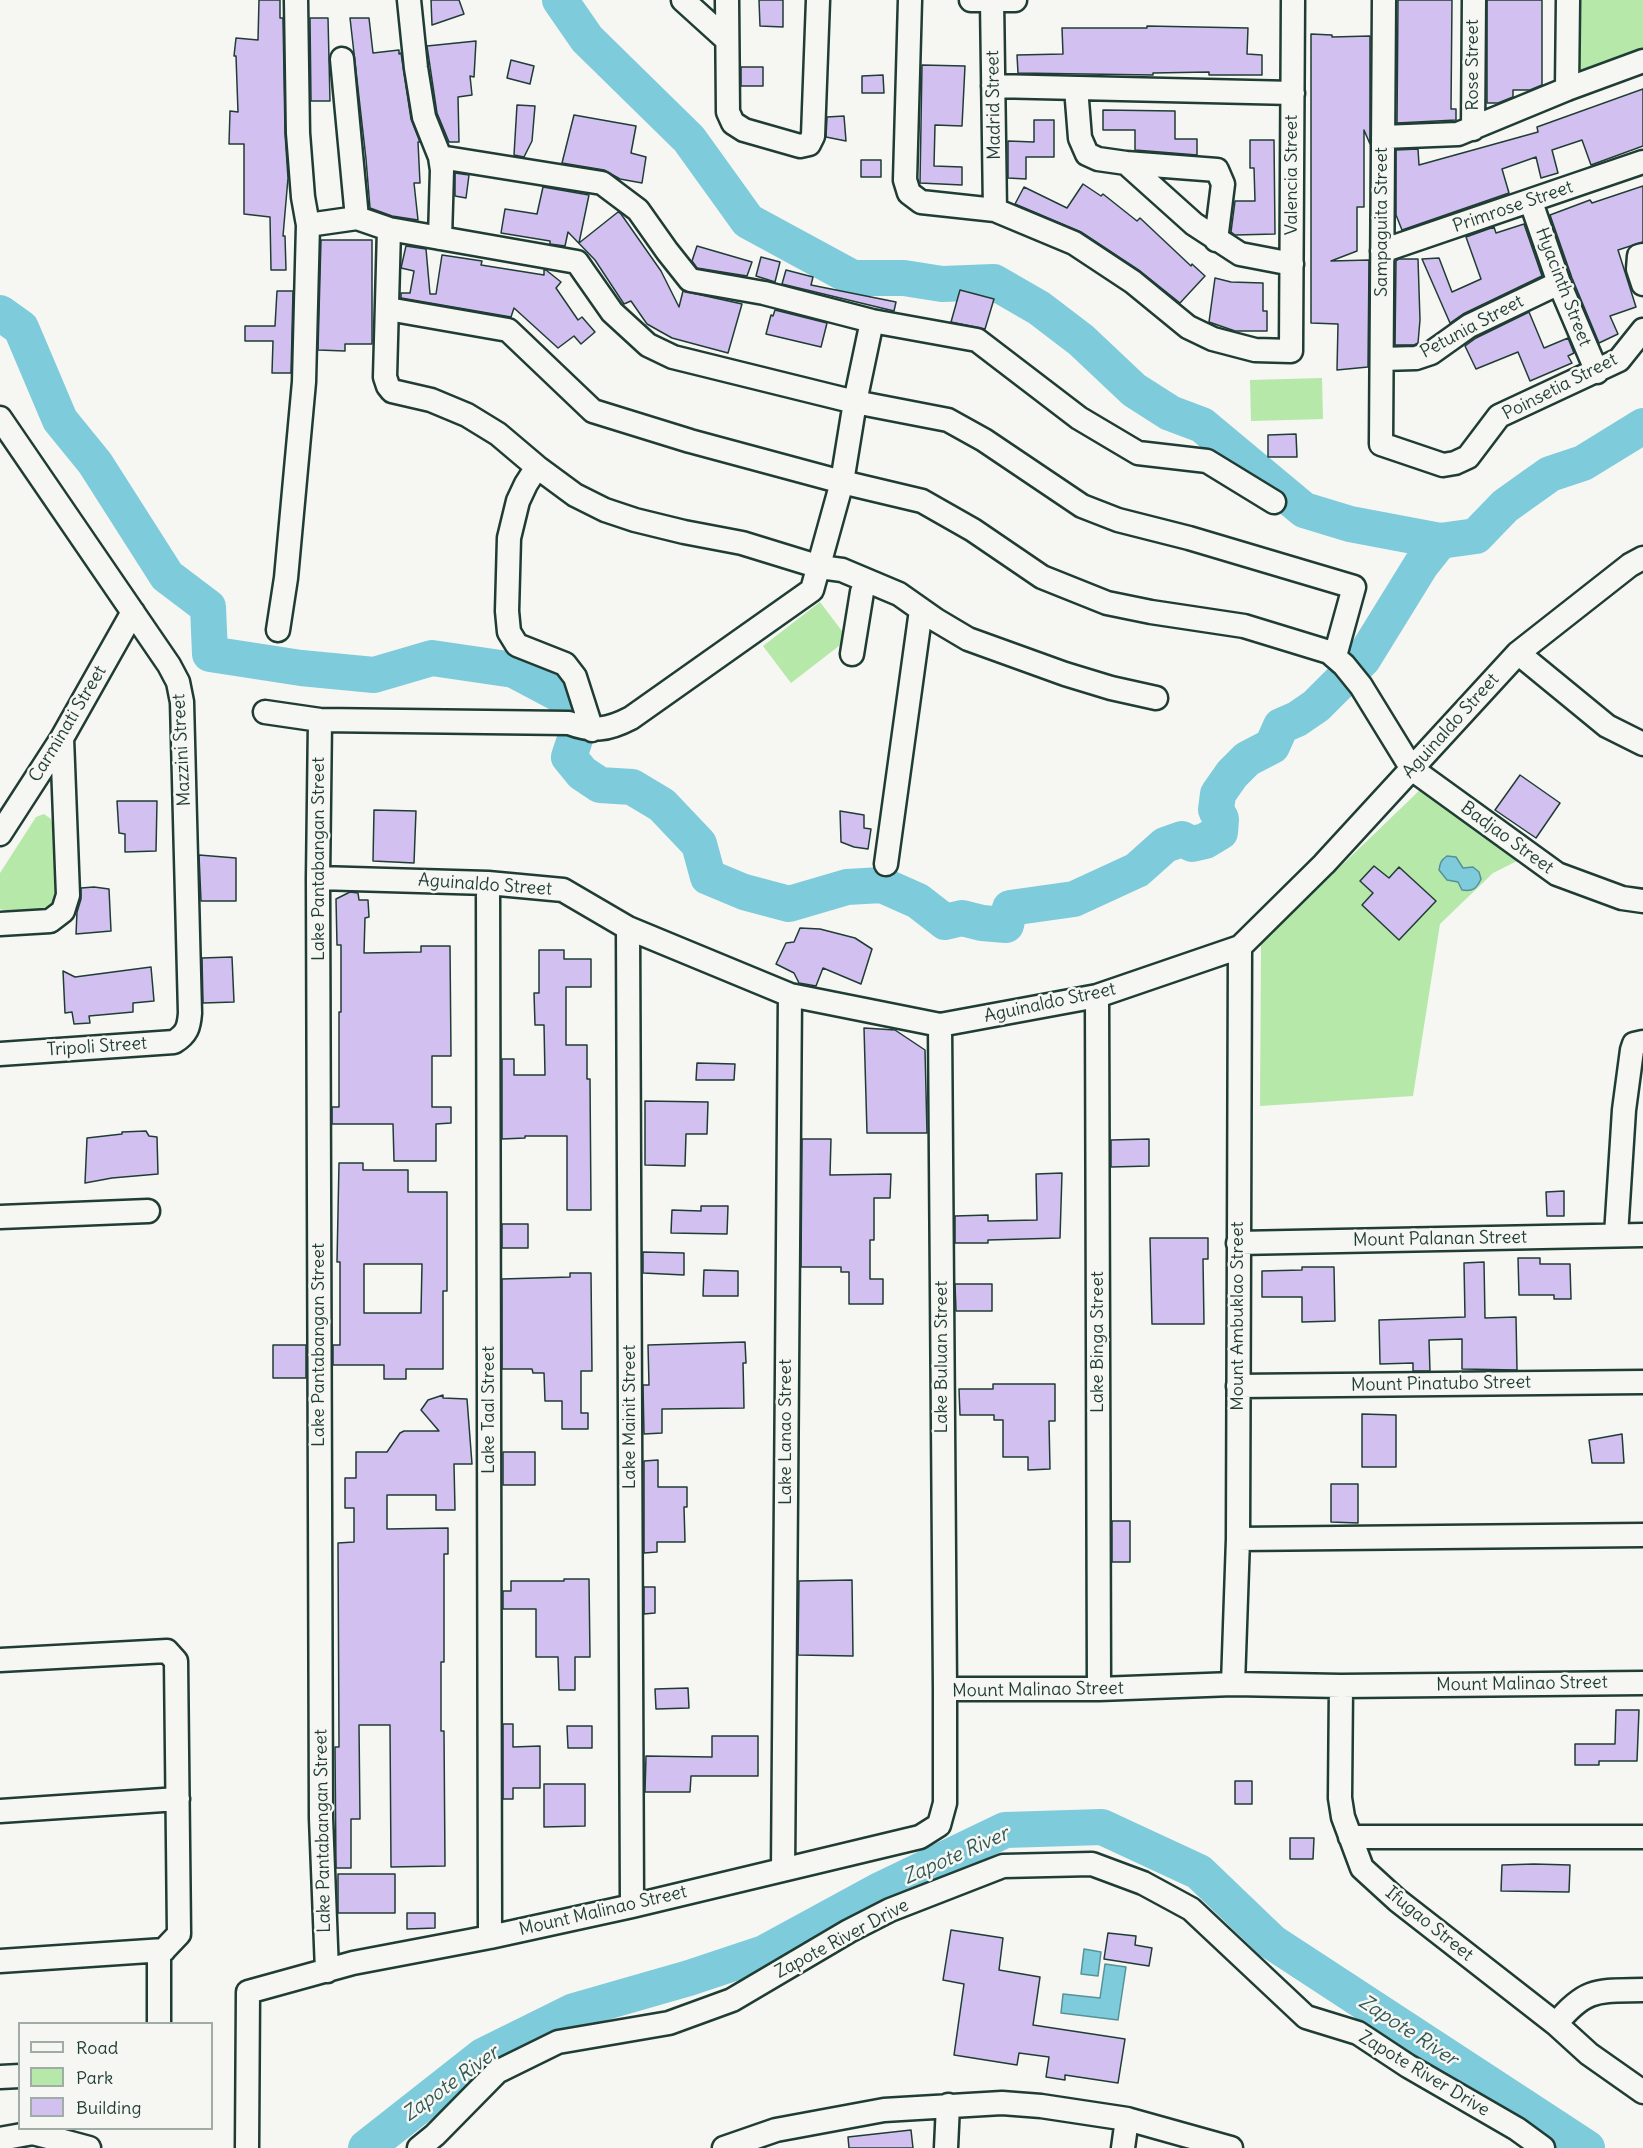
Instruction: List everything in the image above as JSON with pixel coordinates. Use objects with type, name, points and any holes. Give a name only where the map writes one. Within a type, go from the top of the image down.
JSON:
[{"type":"street","points":[[278,630],[286,578],[304,382],[308,225],[303,197],[298,133],[296,0]]},
{"type":"street","points":[[409,0],[424,117],[440,157],[442,170],[440,238]]},
{"type":"street","points":[[683,0],[726,39]]},
{"type":"street","points":[[727,0],[728,112],[733,123],[744,129],[800,146],[809,144],[813,136],[818,0]]},
{"type":"street","points":[[910,0],[905,180],[909,193],[921,202],[995,210]]},
{"type":"street","points":[[985,0],[1016,0]]},
{"type":"street","name":"Madrid Street","points":[[985,0],[993,86],[995,210]]},
{"type":"street","name":"Valencia Street","points":[[995,210],[1039,227],[1092,254],[1133,282],[1188,327],[1213,339],[1255,350],[1291,351],[1293,0]]},
{"type":"street","name":"Sampaguita Street","points":[[1381,444],[1384,0]]},
{"type":"street","name":"Rose Street","points":[[1473,129],[1474,0]]},
{"type":"street","points":[[1567,89],[1568,0]]},
{"type":"street","points":[[342,59],[357,218]]},
{"type":"street","points":[[1383,137],[1458,134],[1567,89],[1643,61]]},
{"type":"street","points":[[993,86],[1293,93]]},
{"type":"street","points":[[1076,88],[1080,138],[1087,154],[1098,159],[1126,163],[1217,170],[1223,184],[1216,240]]},
{"type":"street","points":[[440,157],[602,183],[638,210],[690,280],[764,293],[872,321],[977,340],[1079,418],[1138,453],[1207,461],[1274,502]]},
{"type":"street","name":"Primrose Street","points":[[1382,252],[1643,162]]},
{"type":"street","points":[[1126,163],[1194,224],[1216,240],[1240,254],[1292,264]]},
{"type":"street","name":"Hyacinth Street","points":[[1531,202],[1559,284],[1597,372]]},
{"type":"street","points":[[308,225],[357,218],[389,229],[577,262],[612,312],[648,345],[673,357],[855,402],[948,420],[984,440],[1082,506],[1118,520],[1189,538],[1354,587],[1340,660]]},
{"type":"street","points":[[389,229],[385,377],[392,391],[431,400],[467,416],[498,434],[575,495],[605,510],[684,532],[742,543],[820,567],[842,570],[898,594],[968,639],[1065,674],[1111,688],[1156,698]]},
{"type":"street","points":[[1643,255],[1640,256],[1638,269],[1643,284]]},
{"type":"street","name":"Petunia Street","points":[[1382,359],[1416,358],[1431,353],[1469,326],[1559,284]]},
{"type":"street","points":[[388,309],[508,330],[593,411],[690,441],[922,501],[973,530],[1042,577],[1107,603],[1244,626],[1329,652],[1340,660],[1361,686],[1412,769]]},
{"type":"street","points":[[265,712],[320,720],[608,728],[631,718],[812,590],[842,482],[855,402],[872,321]]},
{"type":"street","name":"Poinsetia Street","points":[[1381,444],[1443,465],[1455,463],[1468,457],[1499,416],[1619,360],[1643,330]]},
{"type":"street","name":"Mazzini Street","points":[[0,418],[133,612],[178,682],[182,702],[189,1028]]},
{"type":"street","points":[[537,467],[519,501],[509,538],[507,611],[509,632],[518,645],[565,664],[575,677],[581,727]]},
{"type":"street","name":"Aguinaldo Street","points":[[318,878],[488,883],[563,890],[628,928],[790,995],[940,1025],[1097,996],[1240,947],[1324,864],[1518,653],[1639,565]]},
{"type":"street","points":[[852,654],[862,592],[867,581]]},
{"type":"street","points":[[886,864],[921,610]]},
{"type":"street","name":"Carminati Street","points":[[0,834],[62,738],[133,612]]},
{"type":"street","points":[[1518,653],[1607,726],[1643,744]]},
{"type":"street","name":"Lake Pantabangan Street","points":[[320,720],[318,878],[321,1818],[327,1971]]},
{"type":"street","points":[[0,924],[50,921],[63,911],[68,895],[62,738]]},
{"type":"street","name":"Badjao Street","points":[[1412,769],[1557,874],[1622,898],[1643,901]]},
{"type":"street","name":"Lake Taal Street","points":[[488,883],[490,1937]]},
{"type":"street","name":"Lake Mainit Street","points":[[628,928],[632,1906]]},
{"type":"street","name":"Mount Ambuklao Street","points":[[1233,1684],[1238,1539],[1240,947]]},
{"type":"street","name":"Lake Lanao Street","points":[[783,1869],[790,995]]},
{"type":"street","name":"Lake Binga Street","points":[[1097,996],[1098,1689]]},
{"type":"street","name":"Lake Buluan Street","points":[[940,1025],[945,1689]]},
{"type":"street","name":"Tripoli Street","points":[[0,1054],[174,1042],[182,1037],[189,1028]]},
{"type":"street","points":[[1616,1235],[1624,1110],[1632,1050],[1634,1044],[1643,1042]]},
{"type":"street","points":[[0,1217],[148,1211]]},
{"type":"street","name":"Mount Palanan Street","points":[[1238,1243],[1643,1234]]},
{"type":"street","name":"Mount Pinatubo Street","points":[[1238,1386],[1643,1382]]},
{"type":"street","points":[[1238,1539],[1643,1535]]},
{"type":"street","points":[[0,1660],[166,1651],[177,1661],[179,1934],[159,1955],[159,2022]]},
{"type":"street","name":"Mount Malinao Street","points":[[246,2148],[248,1992],[353,1963],[490,1937],[632,1906],[920,1837],[939,1825],[945,1803],[945,1689],[1098,1689],[1233,1684],[1341,1686],[1643,1683]]},
{"type":"street","name":"Ifugao Street","points":[[1341,1686],[1340,1798],[1343,1817],[1362,1868],[1397,1900],[1556,2024],[1589,2054],[1643,2092]]},
{"type":"street","points":[[0,1811],[178,1799]]},
{"type":"street","points":[[1350,1837],[1643,1837]]},
{"type":"street","name":"Zapote River Drive","points":[[419,2148],[435,2135],[497,2072],[558,2042],[669,2023],[732,2000],[849,1931],[890,1910],[1003,1866],[1092,1864],[1143,1882],[1191,1909],[1306,2017],[1358,2033],[1408,2066],[1517,2129],[1543,2148]]},
{"type":"street","points":[[0,1961],[164,1950]]},
{"type":"street","points":[[1556,2024],[1569,2008],[1584,1996],[1605,1991],[1643,1990]]},
{"type":"street","points":[[0,2077],[18,2076]]},
{"type":"street","points":[[724,2148],[776,2130],[884,2110],[1002,2103],[1032,2105],[1127,2119],[1231,2148]]},
{"type":"street","points":[[946,2148],[948,2105]]},
{"type":"street","points":[[1124,2148],[1127,2119]]},
{"type":"street","points":[[0,2139],[33,2133],[89,2148]]},
{"type":"green space","points":[[1574,0],[1643,0],[1643,53],[1573,79]]},
{"type":"green space","points":[[1322,378],[1323,419],[1251,421],[1250,380]]},
{"type":"green space","points":[[820,602],[848,639],[791,683],[763,646]]},
{"type":"green space","points":[[1424,786],[1521,859],[1493,873],[1440,924],[1413,1096],[1260,1106],[1261,943]]},
{"type":"green space","points":[[44,814],[51,819],[55,835],[57,894],[49,907],[39,911],[0,909],[0,873],[36,817]]},
{"type":"water","points":[[1447,856],[1456,857],[1463,868],[1473,867],[1479,872],[1481,879],[1476,887],[1472,890],[1462,890],[1458,882],[1447,880],[1439,870],[1441,862]]},
{"type":"water","points":[[1084,1949],[1101,1952],[1098,1976],[1081,1974]]},
{"type":"water","points":[[1105,1964],[1126,1967],[1118,2020],[1061,2013],[1063,1994],[1100,1998]]},
{"type":"building","points":[[259,0],[280,0],[280,18],[283,18],[288,178],[283,236],[285,236],[286,270],[271,270],[270,217],[244,214],[244,144],[229,144],[230,111],[238,112],[236,56],[234,56],[236,38],[258,40]]},
{"type":"building","points":[[431,0],[459,0],[464,14],[432,25]]},
{"type":"building","points":[[759,0],[783,0],[783,27],[760,26]]},
{"type":"building","points":[[1398,0],[1452,0],[1451,109],[1456,109],[1456,120],[1397,123]]},
{"type":"building","points":[[1487,0],[1542,0],[1542,85],[1530,90],[1513,90],[1513,97],[1498,103],[1487,103]]},
{"type":"building","points":[[310,18],[328,18],[330,101],[311,101]]},
{"type":"building","points":[[350,18],[369,18],[373,53],[399,50],[399,54],[401,53],[411,119],[420,142],[418,142],[420,183],[414,183],[418,220],[392,216],[370,208]]},
{"type":"building","points":[[1147,26],[1248,28],[1247,54],[1262,55],[1262,75],[1209,75],[1209,72],[1153,73],[1153,75],[1018,73],[1017,55],[1063,54],[1062,28],[1147,28]]},
{"type":"building","points":[[1311,34],[1332,35],[1332,37],[1370,36],[1370,144],[1364,130],[1364,207],[1357,207],[1357,251],[1331,261],[1369,260],[1368,367],[1337,370],[1338,324],[1311,323]]},
{"type":"building","points":[[476,41],[474,77],[470,76],[472,95],[458,97],[459,142],[449,142],[437,113],[427,46]]},
{"type":"building","points":[[511,60],[534,66],[530,84],[507,78]]},
{"type":"building","points":[[922,65],[965,66],[962,126],[935,125],[934,166],[962,167],[962,185],[920,183]]},
{"type":"building","points":[[741,67],[763,67],[763,86],[741,86]]},
{"type":"building","points":[[883,75],[884,93],[862,93],[862,76]]},
{"type":"building","points":[[1643,89],[1643,146],[1591,165],[1582,140],[1552,150],[1558,173],[1541,178],[1536,157],[1502,169],[1509,193],[1402,230],[1396,215],[1396,150],[1418,149],[1419,165],[1538,132],[1537,127]]},
{"type":"building","points":[[517,105],[535,106],[532,141],[524,157],[514,155]]},
{"type":"building","points":[[1103,110],[1175,111],[1175,139],[1197,139],[1197,155],[1135,150],[1135,130],[1103,130]]},
{"type":"building","points":[[574,115],[636,126],[631,153],[646,157],[642,183],[620,179],[604,170],[562,163]]},
{"type":"building","points":[[844,116],[846,141],[826,137],[827,117]]},
{"type":"building","points":[[1034,120],[1054,120],[1054,157],[1026,157],[1026,179],[1008,178],[1008,141],[1034,142]]},
{"type":"building","points":[[1250,140],[1274,140],[1275,234],[1235,235],[1231,232],[1235,201],[1255,201],[1254,168],[1250,168]]},
{"type":"building","points":[[861,160],[881,160],[881,177],[861,177]]},
{"type":"building","points":[[455,173],[469,175],[466,198],[455,196]]},
{"type":"building","points":[[1083,184],[1101,196],[1103,194],[1137,221],[1140,218],[1191,266],[1192,264],[1205,276],[1180,303],[1140,271],[1081,232],[1015,204],[1024,187],[1067,208]]},
{"type":"building","points":[[1643,186],[1643,242],[1618,250],[1636,307],[1610,316],[1618,334],[1599,343],[1572,278],[1550,215],[1590,200],[1592,203]]},
{"type":"building","points":[[543,187],[589,195],[579,243],[618,212],[621,214],[661,271],[679,307],[683,291],[742,304],[728,353],[672,338],[647,324],[631,301],[624,304],[595,260],[568,232],[565,246],[550,244],[550,241],[501,233],[505,209],[537,214]]},
{"type":"building","points":[[1524,224],[1542,276],[1463,314],[1450,323],[1422,259],[1439,258],[1452,292],[1481,279],[1466,237],[1494,227],[1496,233]]},
{"type":"building","points":[[321,240],[372,240],[372,344],[345,344],[345,351],[318,350]]},
{"type":"building","points":[[406,246],[426,249],[430,294],[436,294],[442,255],[482,261],[481,265],[544,275],[544,270],[546,270],[561,282],[556,288],[578,320],[582,317],[595,332],[581,344],[574,336],[558,348],[514,308],[511,317],[401,298],[401,293],[410,293],[414,271],[401,268]]},
{"type":"building","points":[[697,246],[752,262],[747,276],[697,268],[692,261]]},
{"type":"building","points":[[761,257],[780,262],[775,282],[756,276]]},
{"type":"building","points":[[1418,259],[1420,320],[1418,343],[1414,345],[1395,345],[1396,261]]},
{"type":"building","points":[[786,270],[813,277],[811,285],[896,302],[894,311],[782,284]]},
{"type":"building","points":[[1215,278],[1231,282],[1263,283],[1263,311],[1267,311],[1267,331],[1235,331],[1209,322]]},
{"type":"building","points":[[960,290],[994,299],[985,329],[951,322]]},
{"type":"building","points":[[277,291],[293,291],[291,373],[272,373],[273,341],[245,341],[245,326],[275,326]]},
{"type":"building","points":[[775,310],[827,323],[821,347],[766,334],[771,315],[773,316]]},
{"type":"building","points":[[1529,312],[1544,348],[1568,338],[1574,353],[1568,356],[1572,363],[1530,381],[1518,352],[1476,369],[1465,346],[1476,338]]},
{"type":"building","points":[[1296,434],[1297,457],[1268,457],[1268,435]]},
{"type":"building","points":[[1520,775],[1560,803],[1536,838],[1495,810]]},
{"type":"building","points":[[117,801],[157,801],[156,851],[125,852],[125,834],[119,833]]},
{"type":"building","points":[[374,810],[416,811],[414,863],[373,861]]},
{"type":"building","points":[[840,811],[864,815],[864,828],[871,829],[868,849],[841,842]]},
{"type":"building","points":[[199,855],[236,858],[236,901],[201,901]]},
{"type":"building","points":[[1374,866],[1389,878],[1399,867],[1436,901],[1399,940],[1362,905],[1373,893],[1360,881]]},
{"type":"building","points":[[81,888],[109,889],[111,931],[76,934]]},
{"type":"building","points":[[350,892],[358,893],[359,900],[368,900],[369,917],[365,918],[364,953],[421,952],[421,946],[450,946],[451,1056],[432,1056],[432,1107],[451,1107],[451,1123],[436,1124],[436,1161],[394,1161],[393,1124],[332,1124],[332,1107],[339,1107],[339,1012],[341,1012],[341,945],[337,945],[336,899]]},
{"type":"building","points":[[800,928],[820,929],[855,938],[872,949],[861,984],[823,968],[816,986],[799,983],[794,973],[776,964],[786,943],[794,942]]},
{"type":"building","points":[[539,950],[564,950],[564,959],[591,959],[591,987],[566,987],[566,1045],[587,1045],[587,1079],[590,1079],[591,1210],[567,1210],[567,1136],[525,1136],[525,1138],[502,1139],[502,1059],[514,1059],[514,1075],[545,1075],[544,1025],[535,1025],[534,993],[539,993]]},
{"type":"building","points":[[232,957],[234,1002],[203,1003],[202,958]]},
{"type":"building","points":[[151,967],[154,1001],[133,1003],[133,1012],[89,1016],[90,1023],[74,1024],[72,1012],[65,1013],[63,971],[75,977]]},
{"type":"building","points":[[864,1028],[895,1030],[925,1050],[927,1133],[867,1133]]},
{"type":"building","points":[[697,1063],[735,1064],[734,1080],[696,1080]]},
{"type":"building","points":[[645,1101],[708,1102],[707,1134],[686,1134],[685,1166],[645,1165]]},
{"type":"building","points":[[146,1131],[149,1136],[157,1137],[158,1174],[85,1183],[87,1138],[122,1134],[122,1132]]},
{"type":"building","points":[[802,1139],[831,1139],[830,1175],[891,1174],[890,1198],[874,1198],[874,1240],[870,1240],[870,1279],[883,1279],[883,1304],[849,1304],[849,1272],[841,1272],[841,1267],[801,1267]]},
{"type":"building","points":[[1149,1139],[1149,1166],[1111,1167],[1111,1140]]},
{"type":"building","points":[[339,1163],[363,1163],[363,1170],[408,1170],[408,1192],[447,1192],[447,1291],[443,1291],[443,1369],[406,1369],[406,1379],[384,1379],[384,1365],[333,1365],[333,1345],[340,1345],[340,1262],[337,1262]],"holes":[[[364,1264],[422,1264],[421,1313],[364,1313]]]},
{"type":"building","points":[[1062,1173],[1060,1238],[955,1243],[955,1216],[988,1215],[988,1221],[1037,1220],[1036,1174]]},
{"type":"building","points":[[1564,1191],[1564,1216],[1547,1216],[1546,1192]]},
{"type":"building","points":[[701,1206],[728,1206],[727,1234],[671,1233],[672,1210],[701,1211]]},
{"type":"building","points":[[502,1224],[528,1224],[528,1248],[502,1248]]},
{"type":"building","points":[[1150,1238],[1208,1238],[1208,1259],[1203,1259],[1204,1324],[1152,1324]]},
{"type":"building","points":[[643,1252],[684,1253],[684,1275],[643,1273]]},
{"type":"building","points":[[1518,1258],[1540,1258],[1540,1264],[1570,1264],[1571,1299],[1554,1299],[1554,1295],[1519,1295]]},
{"type":"building","points":[[1484,1262],[1485,1318],[1516,1317],[1517,1370],[1462,1369],[1462,1339],[1429,1340],[1430,1371],[1413,1371],[1413,1363],[1380,1364],[1379,1320],[1465,1317],[1464,1263]]},
{"type":"building","points":[[1302,1267],[1334,1267],[1335,1321],[1302,1322],[1302,1297],[1262,1297],[1262,1271],[1302,1270]]},
{"type":"building","points":[[704,1270],[738,1271],[738,1296],[703,1296]]},
{"type":"building","points":[[570,1273],[591,1273],[592,1371],[581,1371],[581,1413],[588,1413],[588,1429],[562,1429],[562,1401],[545,1401],[544,1373],[533,1373],[532,1369],[502,1369],[502,1279],[570,1277]]},
{"type":"building","points":[[955,1284],[992,1284],[992,1311],[956,1311]]},
{"type":"building","points":[[745,1342],[744,1408],[662,1409],[662,1433],[644,1434],[643,1385],[649,1385],[648,1345]]},
{"type":"building","points":[[273,1345],[306,1345],[306,1378],[273,1378]]},
{"type":"building","points":[[993,1384],[1055,1384],[1055,1421],[1049,1421],[1050,1469],[1028,1470],[1028,1457],[1003,1457],[1003,1420],[994,1420],[994,1415],[960,1415],[959,1389],[993,1389]]},
{"type":"building","points":[[443,1395],[443,1398],[467,1399],[472,1464],[454,1464],[455,1510],[436,1510],[436,1495],[387,1495],[387,1529],[448,1528],[448,1554],[444,1554],[444,1662],[441,1662],[445,1866],[391,1867],[390,1725],[359,1725],[360,1819],[351,1819],[351,1868],[336,1868],[335,1747],[339,1747],[338,1543],[354,1542],[354,1508],[345,1508],[345,1478],[356,1478],[356,1452],[387,1452],[400,1433],[404,1431],[439,1431],[421,1410],[428,1400]]},
{"type":"building","points":[[1362,1414],[1396,1415],[1396,1467],[1362,1467]]},
{"type":"building","points":[[1622,1434],[1624,1463],[1592,1463],[1589,1440]]},
{"type":"building","points":[[503,1452],[535,1452],[535,1485],[503,1485]]},
{"type":"building","points":[[658,1460],[658,1487],[687,1487],[687,1507],[684,1507],[685,1542],[657,1542],[657,1552],[644,1553],[644,1461]]},
{"type":"building","points":[[1331,1484],[1358,1484],[1358,1523],[1331,1522]]},
{"type":"building","points":[[1112,1521],[1130,1521],[1130,1562],[1112,1562]]},
{"type":"building","points":[[564,1579],[589,1579],[590,1657],[575,1657],[575,1690],[559,1690],[558,1657],[536,1657],[536,1609],[503,1609],[503,1591],[511,1591],[511,1581],[564,1581]]},
{"type":"building","points":[[852,1580],[853,1656],[798,1655],[799,1581]]},
{"type":"building","points":[[644,1587],[655,1587],[655,1613],[644,1614]]},
{"type":"building","points":[[688,1688],[689,1708],[656,1709],[655,1689]]},
{"type":"building","points":[[1616,1710],[1639,1710],[1637,1761],[1599,1761],[1599,1765],[1575,1765],[1575,1744],[1615,1744]]},
{"type":"building","points":[[503,1724],[513,1724],[513,1747],[540,1746],[540,1788],[513,1788],[513,1799],[503,1799]]},
{"type":"building","points":[[567,1726],[592,1726],[592,1748],[568,1748]]},
{"type":"building","points":[[712,1736],[758,1736],[758,1776],[691,1776],[690,1792],[645,1792],[646,1756],[712,1757]]},
{"type":"building","points":[[1235,1781],[1252,1781],[1252,1804],[1235,1804]]},
{"type":"building","points":[[544,1784],[585,1784],[585,1826],[544,1827]]},
{"type":"building","points":[[1290,1838],[1314,1838],[1313,1859],[1290,1859]]},
{"type":"building","points":[[1502,1865],[1570,1865],[1569,1892],[1501,1891]]},
{"type":"building","points":[[338,1874],[395,1874],[395,1913],[338,1913]]},
{"type":"building","points":[[407,1913],[435,1913],[435,1928],[407,1929]]},
{"type":"building","points":[[951,1930],[1003,1938],[999,1970],[1040,1977],[1033,2025],[1125,2039],[1118,2083],[1065,2075],[1065,2080],[1046,2077],[1049,2057],[1019,2053],[1017,2065],[954,2055],[964,1984],[943,1980]]},
{"type":"building","points":[[1108,1933],[1136,1936],[1135,1945],[1152,1948],[1149,1966],[1104,1959]]},
{"type":"building","points":[[911,2130],[913,2148],[849,2148],[848,2137]]},
{"type":"waterway","points":[[560,0],[587,39],[689,139],[748,221],[853,278],[904,278],[942,284],[994,282],[1039,308],[1081,340],[1134,390],[1170,413],[1202,425],[1304,510],[1350,524],[1440,541],[1476,536],[1505,506],[1550,474],[1583,463],[1643,426]]},
{"type":"waterway","points":[[0,313],[21,328],[60,420],[95,463],[167,576],[208,607],[210,654],[301,668],[374,675],[432,658],[514,670],[563,696],[578,730],[569,757],[582,773],[600,785],[632,787],[662,805],[699,844],[708,877],[744,892],[789,904],[847,887],[882,885],[918,901],[945,922],[962,918],[1006,925],[1010,908],[1074,899],[1137,870],[1165,845],[1182,839],[1192,844],[1205,841],[1220,832],[1221,819],[1216,810],[1218,794],[1232,774],[1247,759],[1272,746],[1281,726],[1297,719],[1316,706],[1363,659],[1421,565],[1440,541]]},
{"type":"waterway","name":"Zapote River","points":[[366,2148],[483,2056],[574,2011],[689,1978],[764,1953],[878,1891],[1005,1830],[1102,1827],[1199,1872],[1272,1942],[1587,2148]]}]
